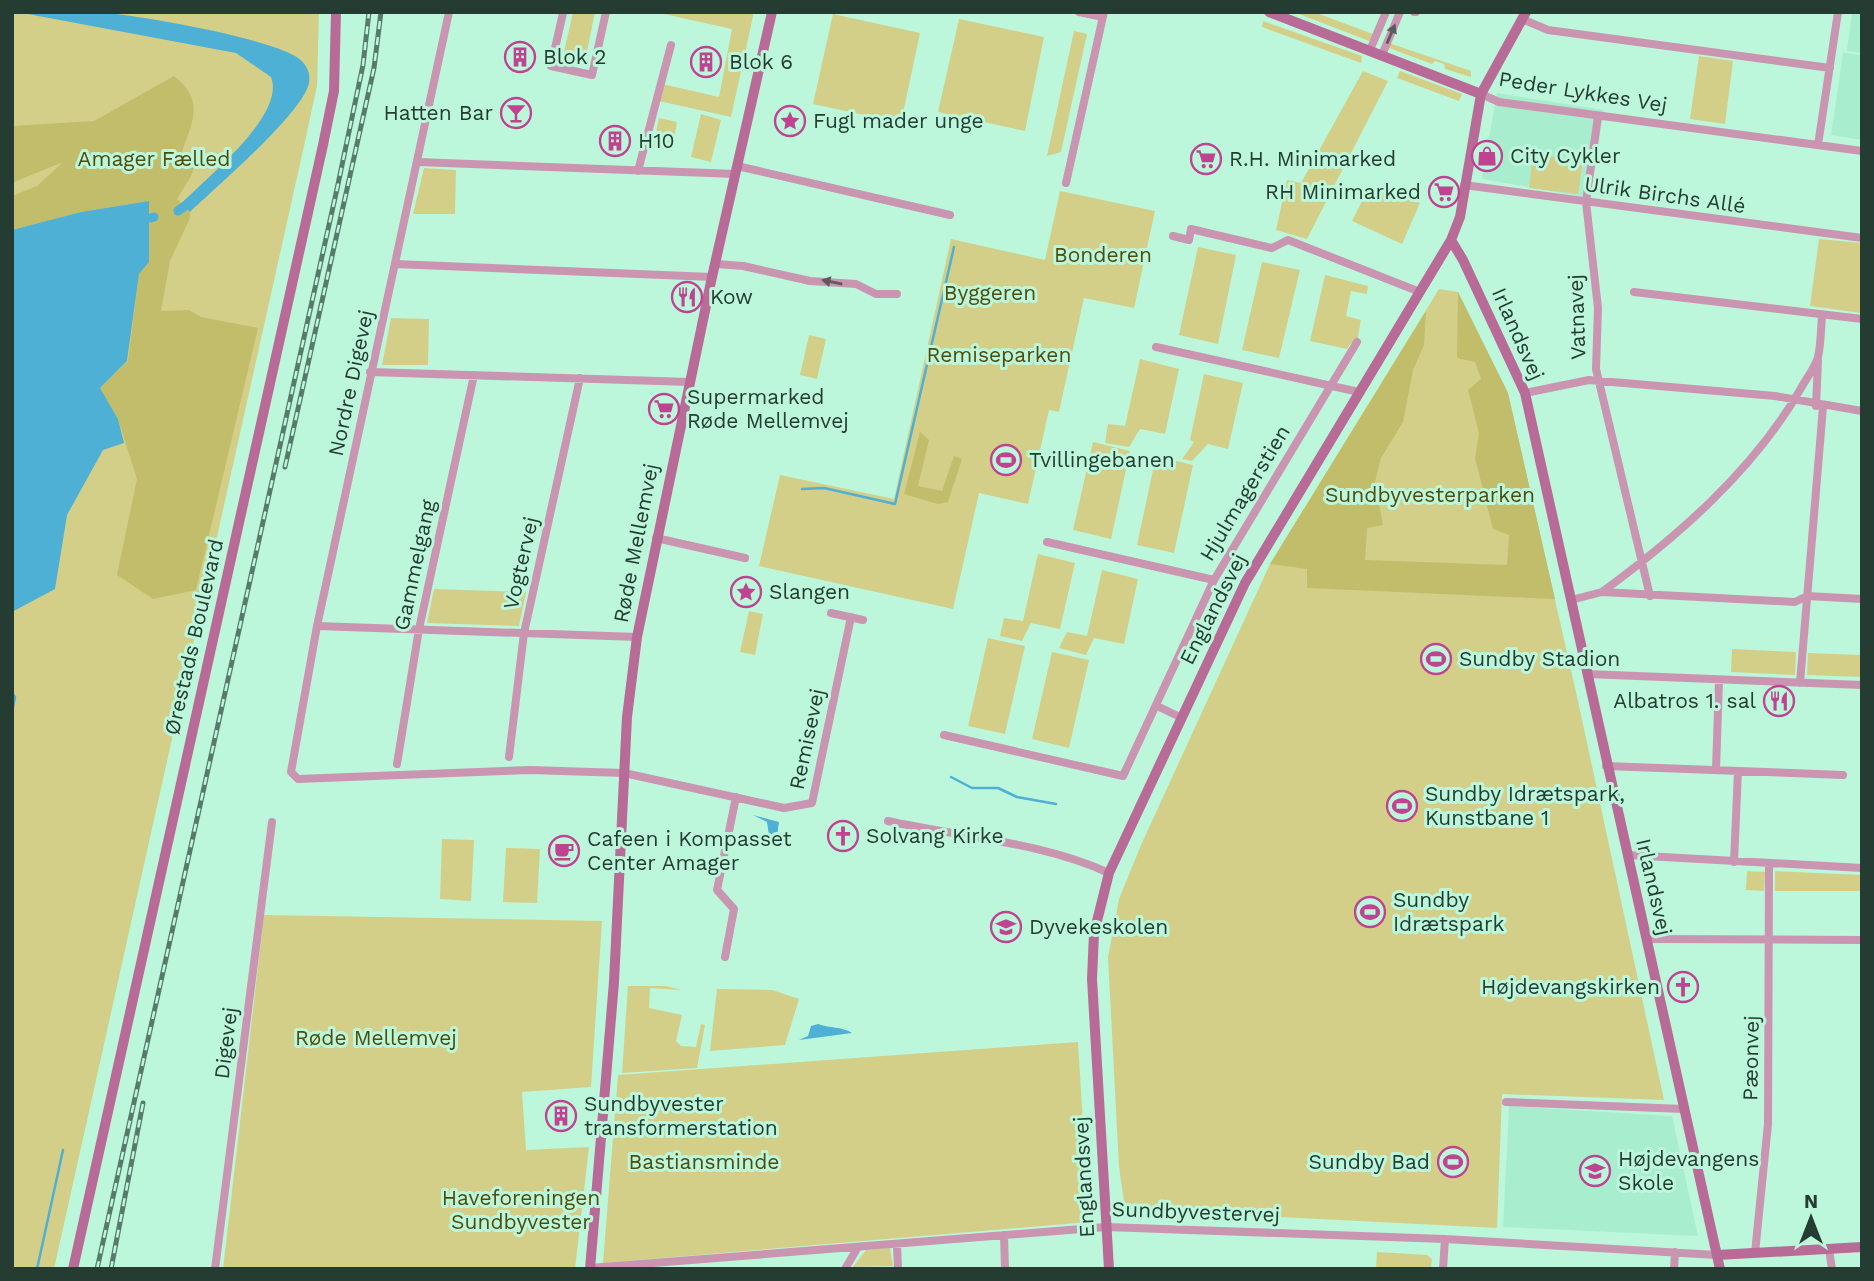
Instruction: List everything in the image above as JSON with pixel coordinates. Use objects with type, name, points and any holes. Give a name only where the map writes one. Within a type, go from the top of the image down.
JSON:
[{"type":"street","name":"Ørestads Boulevard","points":[[73,1269],[323,145],[334,91],[336,12]]},
{"type":"street","name":"Nordre Digevej","points":[[298,779],[290,772],[290,762],[370,372],[449,12]]},
{"type":"street","points":[[563,13],[551,66],[592,75],[606,12]]},
{"type":"street","name":"Røde Mellemvej","points":[[590,1268],[614,982],[624,773],[637,637],[712,277],[772,12]]},
{"type":"street","points":[[1066,183],[1103,15],[1079,12]]},
{"type":"street","name":"Peder Lykkes Vej","points":[[1269,12],[1499,102],[1862,151]]},
{"type":"street","points":[[1370,50],[1386,12]]},
{"type":"street","points":[[1382,55],[1400,12]]},
{"type":"street","points":[[1818,145],[1838,12]]},
{"type":"street","points":[[1524,16],[1548,30],[1830,68]]},
{"type":"street","name":"Englandsvej","points":[[1109,1269],[1092,979],[1094,933],[1109,873],[1245,583],[1451,240],[1460,217],[1481,94],[1524,16]]},
{"type":"street","points":[[638,171],[671,45]]},
{"type":"street","name":"Vatnavej","points":[[1598,116],[1586,202],[1598,308],[1596,369],[1650,596]]},
{"type":"street","points":[[418,162],[638,171],[737,170],[950,215]]},
{"type":"street","name":"Ulrik Birchs Allé","points":[[1464,185],[1862,238]]},
{"type":"street","points":[[1173,236],[1189,240],[1191,229],[1272,248],[1288,240],[1420,292]]},
{"type":"street","name":"Irlandsvej","points":[[1451,240],[1525,393],[1720,1269]]},
{"type":"street","points":[[395,264],[712,277]]},
{"type":"street","points":[[716,264],[810,281],[856,284],[876,294],[897,294]]},
{"type":"street","points":[[1634,292],[1862,319]]},
{"type":"street","points":[[1800,683],[1820,406],[1818,359],[1822,314]]},
{"type":"street","name":"Hjulmagerstien","points":[[944,736],[1123,775],[1214,580],[1357,342]]},
{"type":"street","points":[[1156,347],[1359,392]]},
{"type":"street","points":[[1602,592],[1643,562],[1705,507],[1754,454],[1793,402],[1818,359]]},
{"type":"street","points":[[370,372],[690,382]]},
{"type":"street","name":"Gammelgang","points":[[397,764],[419,629],[474,375]]},
{"type":"street","name":"Vogtervej","points":[[509,757],[524,633],[580,379]]},
{"type":"street","points":[[1525,393],[1589,380],[1774,396],[1793,402],[1862,411]]},
{"type":"street","points":[[656,538],[745,558]]},
{"type":"street","points":[[1047,542],[1214,580]]},
{"type":"street","points":[[1571,600],[1602,592],[1795,602],[1807,596],[1862,598]]},
{"type":"street","points":[[831,613],[863,620]]},
{"type":"street","name":"Remisevej","points":[[298,779],[530,770],[624,773],[784,808],[812,803],[851,617]]},
{"type":"street","points":[[317,626],[637,637]]},
{"type":"street","points":[[1587,674],[1862,685]]},
{"type":"street","points":[[1716,770],[1719,680]]},
{"type":"street","points":[[1157,706],[1182,718]]},
{"type":"street","points":[[1606,766],[1843,775]]},
{"type":"street","points":[[1734,862],[1738,771]]},
{"type":"street","points":[[724,957],[734,913],[717,890],[736,797]]},
{"type":"street","points":[[888,821],[1046,853],[1084,862],[1109,873]]},
{"type":"street","name":"Digevej","points":[[215,1269],[272,822]]},
{"type":"street","points":[[1627,855],[1862,868]]},
{"type":"street","name":"Pæonvej","points":[[1755,1253],[1768,1124],[1769,864]]},
{"type":"street","points":[[1647,939],[1862,940]]},
{"type":"street","points":[[1506,1102],[1684,1109]]},
{"type":"street","name":"Sundbyvestervej","points":[[590,1268],[699,1264],[858,1247],[1106,1227],[1445,1239],[1717,1255],[1829,1249],[1861,1244]]},
{"type":"street","points":[[1004,1235],[1006,1269]]},
{"type":"street","points":[[1443,1269],[1445,1239]]},
{"type":"street","points":[[897,1244],[898,1269]]},
{"type":"street","points":[[845,1269],[858,1247]]},
{"type":"street","points":[[1829,1249],[1832,1269]]},
{"type":"street","points":[[1674,1269],[1675,1252]]},
{"type":"shaded area","points":[[1852,12],[1862,12],[1862,53],[1847,51]]},
{"type":"shaded area","points":[[1843,53],[1862,55],[1862,140],[1831,135]]},
{"type":"shaded area","points":[[1497,93],[1604,110],[1590,198],[1482,179]]},
{"type":"shaded area","name":"Højdevangens Skole","points":[[1509,1106],[1672,1116],[1698,1236],[1503,1227]]},
{"type":"green space","name":"Amager Fælled","points":[[12,12],[319,12],[317,86],[54,1269],[12,1269]]},
{"type":"green space","points":[[573,12],[595,12],[584,66],[562,61]]},
{"type":"green space","points":[[655,12],[754,12],[731,117],[659,101],[662,84],[719,97],[732,29]]},
{"type":"green space","points":[[1294,12],[1314,12],[1373,34],[1369,41]]},
{"type":"green space","points":[[833,14],[920,33],[901,123],[813,104]]},
{"type":"green space","points":[[959,19],[1044,37],[1025,131],[938,112]]},
{"type":"green space","points":[[1263,21],[1362,56],[1361,63],[1262,27]]},
{"type":"green space","points":[[1074,31],[1087,34],[1061,152],[1047,156]]},
{"type":"green space","points":[[1389,43],[1471,71],[1471,77],[1445,69],[1444,64],[1435,61],[1432,64],[1389,48]]},
{"type":"green space","points":[[1699,56],[1733,61],[1725,124],[1690,119]]},
{"type":"green space","points":[[1363,71],[1388,81],[1307,239],[1276,230],[1287,180],[1301,183]]},
{"type":"green space","points":[[1400,71],[1462,94],[1459,101],[1397,78]]},
{"type":"green space","points":[[174,76],[190,94],[194,112],[181,155],[198,156],[191,176],[177,199],[190,212],[190,218],[170,261],[161,311],[189,310],[201,317],[258,328],[196,590],[153,599],[117,575],[137,479],[118,419],[100,388],[128,361],[139,274],[149,262],[149,201],[81,212],[12,230],[12,196],[37,186],[63,162],[12,183],[12,126],[94,121]]},
{"type":"green space","points":[[701,114],[721,120],[711,162],[691,157]]},
{"type":"green space","points":[[659,118],[677,122],[672,151],[653,147]]},
{"type":"green space","points":[[1533,154],[1583,160],[1578,194],[1529,188]]},
{"type":"green space","points":[[424,168],[456,170],[455,214],[413,214]]},
{"type":"green space","points":[[1368,189],[1420,203],[1402,244],[1352,221]]},
{"type":"green space","name":"Remiseparken","points":[[1060,191],[1155,211],[1134,308],[1084,298],[1059,412],[1049,410],[1028,504],[979,493],[953,609],[759,566],[780,475],[894,499],[951,239],[1045,260]]},
{"type":"green space","points":[[1819,239],[1862,243],[1861,313],[1810,306]]},
{"type":"green space","points":[[1198,247],[1236,255],[1218,344],[1179,335]]},
{"type":"green space","points":[[1262,262],[1300,270],[1279,358],[1242,350]]},
{"type":"green space","points":[[1325,275],[1368,286],[1367,294],[1351,291],[1346,316],[1361,320],[1357,342],[1351,343],[1347,349],[1310,341]]},
{"type":"green space","name":"Sundby Idrætspark","points":[[1439,289],[1458,292],[1508,393],[1664,1100],[1502,1094],[1497,1228],[1125,1209],[1119,1167],[1108,957],[1119,899],[1141,845],[1270,564]]},
{"type":"green space","points":[[1458,292],[1508,393],[1555,599],[1307,588],[1307,569],[1270,564],[1426,311],[1424,345],[1413,370],[1403,422],[1381,458],[1375,482],[1383,525],[1367,528],[1365,560],[1507,565],[1509,535],[1493,529],[1475,458],[1479,433],[1468,390],[1481,379],[1475,362],[1457,358]]},
{"type":"green space","points":[[391,318],[429,319],[428,365],[382,365]]},
{"type":"green space","points":[[809,335],[826,339],[817,379],[800,375]]},
{"type":"green space","points":[[1140,359],[1179,369],[1165,434],[1140,429],[1129,447],[1105,443],[1108,424],[1125,426]]},
{"type":"green space","points":[[1204,374],[1243,383],[1228,449],[1208,444],[1192,461],[1182,459],[1194,442],[1190,440]]},
{"type":"green space","points":[[920,432],[929,440],[918,486],[942,491],[954,456],[962,459],[948,502],[938,504],[904,494]]},
{"type":"green space","points":[[1093,442],[1130,451],[1111,539],[1073,530]]},
{"type":"green space","points":[[1156,456],[1193,465],[1174,553],[1137,545]]},
{"type":"green space","points":[[1038,554],[1075,563],[1060,629],[1031,623],[1022,641],[1000,636],[1004,618],[1023,621]]},
{"type":"green space","points":[[1102,570],[1138,579],[1124,644],[1094,638],[1086,655],[1059,648],[1067,632],[1087,636]]},
{"type":"green space","points":[[434,589],[526,592],[519,626],[427,623]]},
{"type":"green space","points":[[749,611],[763,614],[755,655],[740,652]]},
{"type":"green space","points":[[988,638],[1025,646],[1005,734],[968,726]]},
{"type":"green space","points":[[1732,649],[1796,652],[1795,675],[1731,672]]},
{"type":"green space","points":[[1052,652],[1089,660],[1069,748],[1032,739]]},
{"type":"green space","points":[[1808,653],[1862,655],[1862,677],[1807,675]]},
{"type":"green space","points":[[442,839],[474,840],[471,901],[440,899]]},
{"type":"green space","points":[[506,848],[540,849],[537,903],[503,902]]},
{"type":"green space","points":[[1747,871],[1765,872],[1764,891],[1746,890]]},
{"type":"green space","points":[[1775,871],[1862,875],[1862,891],[1775,891]]},
{"type":"green space","name":"Røde Mellemvej","points":[[264,915],[602,921],[591,1087],[522,1092],[526,1150],[589,1147],[575,1269],[223,1269]]},
{"type":"green space","points":[[628,986],[665,986],[682,990],[650,988],[649,1008],[682,1015],[676,1041],[681,1046],[696,1047],[701,1024],[705,1025],[697,1068],[622,1073]]},
{"type":"green space","points":[[717,989],[772,990],[799,999],[785,1045],[710,1051]]},
{"type":"green space","name":"Bastiansminde","points":[[1078,1042],[1089,1222],[603,1263],[618,1075]]},
{"type":"green space","points":[[890,1248],[893,1266],[853,1267],[866,1250]]},
{"type":"green space","points":[[1377,1252],[1427,1255],[1432,1259],[1431,1269],[1376,1269]]},
{"type":"water","points":[[77,11],[116,14],[229,35],[295,56],[306,67],[309,83],[303,96],[275,131],[190,212],[182,203],[242,144],[267,109],[273,92],[271,77],[236,53],[17,12]]},
{"type":"water","points":[[149,201],[149,262],[139,274],[127,361],[100,388],[118,419],[124,443],[103,450],[67,515],[55,589],[12,612],[12,230],[81,212]]},
{"type":"water","points":[[753,815],[779,822],[776,844],[770,842],[767,822]]},
{"type":"water","points":[[818,1024],[852,1033],[799,1040],[808,1036],[811,1026]]},
{"type":"waterway","points":[[178,211],[193,200]]},
{"type":"waterway","points":[[802,489],[824,488],[895,504],[954,247]]},
{"type":"waterway","points":[[12,693],[15,697],[12,712]]},
{"type":"waterway","points":[[951,777],[972,788],[998,788],[1017,797],[1056,804]]},
{"type":"waterway","points":[[37,1269],[63,1150]]},
{"type":"railway","points":[[97,1269],[337,189],[363,65],[369,12]]},
{"type":"railway","points":[[285,467],[374,68],[381,12]]},
{"type":"railway","points":[[111,1269],[143,1103]]},
{"type":"place","name":"Blok 2","points":[[520,57]]},
{"type":"place","name":"Blok 6","points":[[706,62]]},
{"type":"place","name":"Hatten Bar","points":[[516,113]]},
{"type":"place","name":"Fugl mader unge","points":[[790,121]]},
{"type":"place","name":"H10","points":[[615,141]]},
{"type":"place","name":"City Cykler","points":[[1487,156]]},
{"type":"place","name":"R.H. Minimarked","points":[[1206,159]]},
{"type":"place","name":"RH Minimarked","points":[[1444,192]]},
{"type":"place","name":"Kow","points":[[687,297]]},
{"type":"place","name":"Supermarked Røde Mellemvej","points":[[664,409]]},
{"type":"place","name":"Tvillingebanen","points":[[1006,460]]},
{"type":"place","name":"Slangen","points":[[746,592]]},
{"type":"place","name":"Sundby Stadion","points":[[1436,659]]},
{"type":"place","name":"Albatros 1. sal","points":[[1779,701]]},
{"type":"place","name":"Sundby Idrætspark, Kunstbane 1","points":[[1402,806]]},
{"type":"place","name":"Solvang Kirke","points":[[843,836]]},
{"type":"place","name":"Cafeen i Kompasset Center Amager","points":[[564,851]]},
{"type":"place","name":"Sundby Idrætspark","points":[[1370,912]]},
{"type":"place","name":"Dyvekeskolen","points":[[1006,927]]},
{"type":"place","name":"Højdevangskirken","points":[[1683,987]]},
{"type":"place","name":"Sundbyvester transformerstation","points":[[561,1116]]},
{"type":"place","name":"Sundby Bad","points":[[1453,1162]]},
{"type":"place","name":"Højdevangens Skole","points":[[1595,1171]]},
{"type":"park label","name":"Bonderen","points":[[1103,255]]},
{"type":"park label","name":"Byggeren","points":[[990,293]]},
{"type":"park label","name":"Sundbyvesterparken","points":[[1430,495]]},
{"type":"park label","name":"Haveforeningen Sundbyvester","points":[[521,1210]]}]
